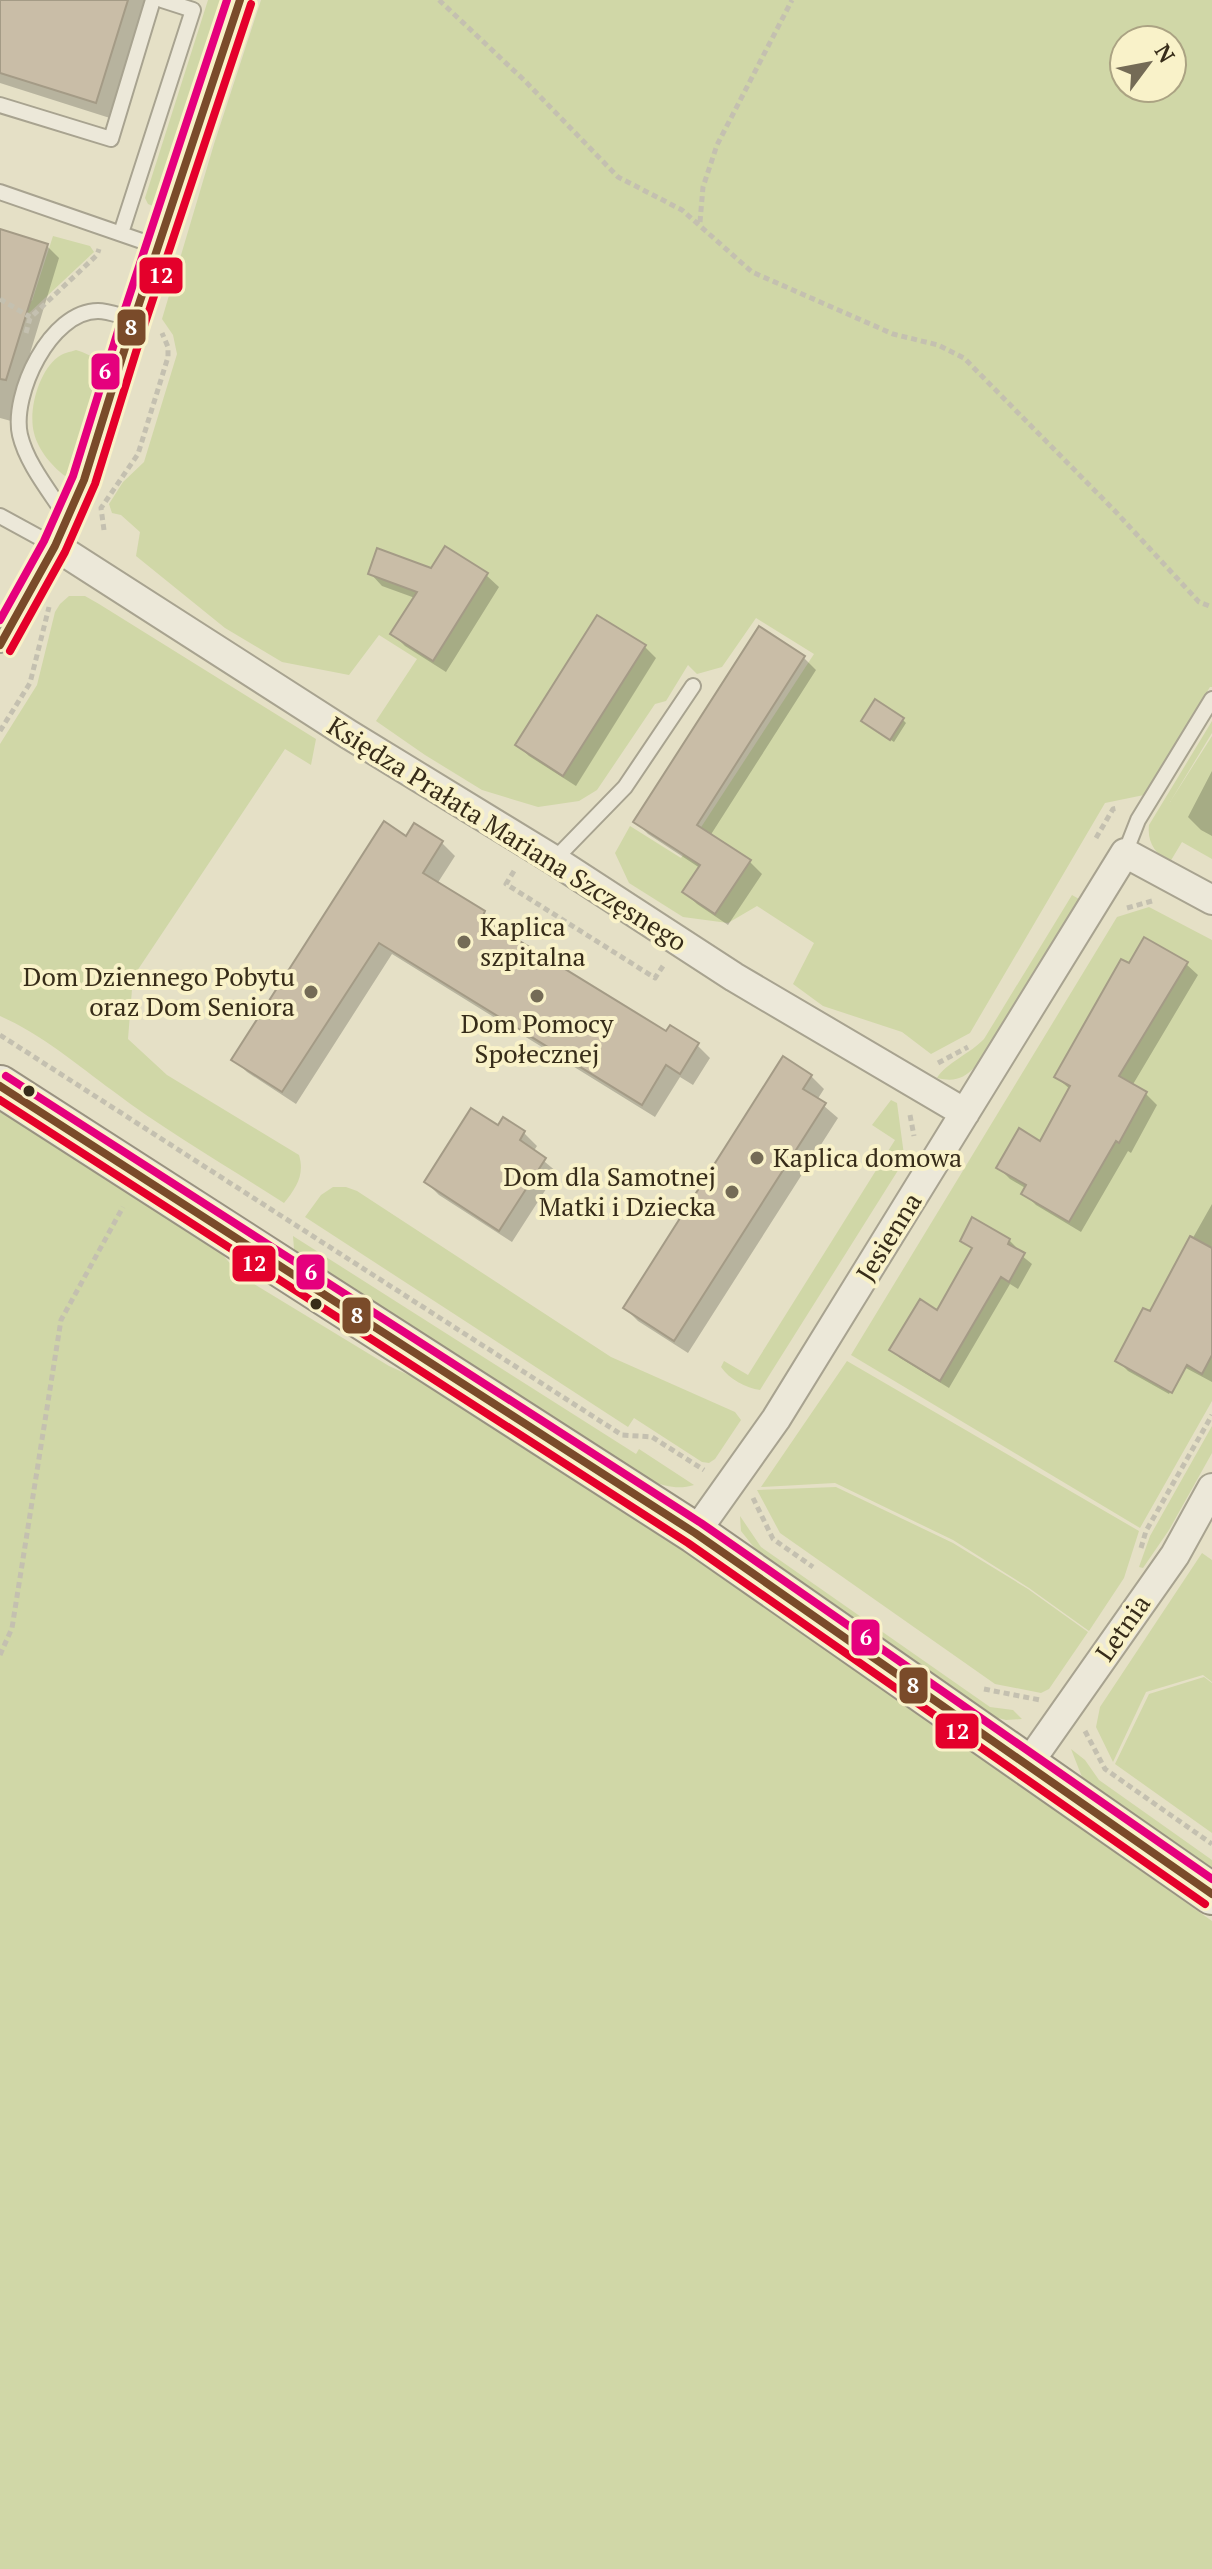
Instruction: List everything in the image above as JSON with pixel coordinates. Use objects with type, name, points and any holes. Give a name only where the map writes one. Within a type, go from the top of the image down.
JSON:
[{"type":"street","name":"Księdza Prałata Mariana Szczęsnego","points":[[55,546],[734,977],[965,1113]]},
{"type":"street","points":[[1125,853],[1212,900]]},
{"type":"street","name":"Jesienna","points":[[695,1533],[776,1419],[1125,853]]},
{"type":"street","points":[[0,1086],[695,1533],[1212,1894]]},
{"type":"street","name":"Letnia","points":[[1028,1764],[1175,1555],[1212,1488]]},
{"type":"lane","points":[[0,105],[111,139],[153,0]]},
{"type":"lane","points":[[121,233],[193,10],[162,0]]},
{"type":"lane","points":[[0,645],[55,546],[84,480],[240,0]]},
{"type":"lane","points":[[0,192],[159,247]]},
{"type":"lane","points":[[68,520],[25,451],[19,432],[26,390],[49,338],[72,319],[96,311],[134,319]]},
{"type":"lane","points":[[0,516],[55,546]]},
{"type":"lane","points":[[554,860],[625,787],[693,686]]},
{"type":"lane","points":[[1125,853],[1138,820],[1212,699]]},
{"type":"path","points":[[439,0],[525,81],[618,177],[682,210],[752,272],[880,329],[938,345],[964,358],[1115,511],[1199,602],[1212,607]]},
{"type":"path","points":[[699,223],[703,187],[717,145],[792,0]]},
{"type":"path","points":[[25,336],[30,318],[97,255],[96,244]]},
{"type":"path","points":[[0,299],[30,318]]},
{"type":"path","points":[[104,530],[101,508],[138,454],[168,357],[168,347],[162,333]]},
{"type":"path","points":[[0,731],[30,683],[55,597]]},
{"type":"path","points":[[520,861],[506,884],[655,978],[668,957]]},
{"type":"path","points":[[0,1035],[622,1435],[652,1437],[704,1471],[714,1471],[750,1494],[773,1539],[823,1575]]},
{"type":"path","points":[[0,1655],[12,1628],[61,1320],[141,1175]]},
{"type":"path","points":[[974,1681],[986,1690],[1034,1698],[1062,1714],[1086,1732],[1105,1769],[1212,1844]]},
{"type":"green space","points":[[208,0],[227,0],[161,203],[155,207],[148,204],[145,198]]},
{"type":"green space","points":[[261,0],[1212,0],[1212,687],[1144,795],[1105,803],[970,1033],[931,1054],[902,1032],[823,1006],[793,984],[814,943],[757,906],[728,923],[683,917],[629,883],[615,853],[630,826],[681,858],[814,654],[756,618],[722,667],[697,674],[688,665],[666,701],[655,704],[597,790],[579,801],[538,807],[482,790],[376,721],[417,659],[379,635],[349,675],[282,662],[225,628],[136,556],[140,532],[121,515],[112,513],[109,504],[123,482],[144,462],[177,354],[173,335],[162,319]]},
{"type":"green space","points":[[53,236],[90,246],[94,252],[29,313],[0,295],[0,292],[32,301]]},
{"type":"green space","points":[[76,350],[96,361],[105,382],[76,475],[68,478],[52,464],[39,446],[34,433],[33,413],[40,381],[51,363]]},
{"type":"green space","points":[[69,596],[85,596],[99,604],[316,739],[311,765],[285,749],[133,977],[128,1039],[167,1075],[299,1155],[301,1169],[298,1181],[284,1203],[154,1121],[45,1041],[0,1016],[0,744],[37,685],[55,612]]},
{"type":"green space","points":[[1212,721],[1212,733],[1170,802],[1212,736],[1212,859],[1182,842],[1170,862],[1153,847],[1149,825]]},
{"type":"green space","points":[[1072,895],[1079,899],[976,1066],[958,1078],[937,1078],[984,1039]]},
{"type":"green space","points":[[1149,907],[1212,940],[1212,1401],[1140,1528],[851,1355],[1117,917]]},
{"type":"green space","points":[[891,1100],[897,1103],[904,1155],[902,1164],[760,1390],[738,1382],[721,1367],[724,1361],[748,1375],[895,1140],[872,1125]]},
{"type":"green space","points":[[0,1108],[215,1246],[241,1276],[389,1366],[440,1389],[687,1550],[1212,1921],[1212,2569],[0,2569]]},
{"type":"green space","points":[[333,1187],[357,1191],[611,1357],[735,1412],[741,1420],[715,1459],[709,1463],[702,1462],[634,1418],[628,1427],[305,1217],[321,1195]]},
{"type":"green space","points":[[293,1236],[636,1454],[639,1449],[694,1485],[677,1487],[650,1481],[302,1259],[294,1249]]},
{"type":"green space","points":[[847,1361],[1139,1531],[1124,1578],[1089,1631],[953,1540],[835,1483],[761,1487]]},
{"type":"green space","points":[[1212,1426],[1212,1453],[1169,1530],[1143,1568],[1139,1567],[1150,1536]]},
{"type":"green space","points":[[836,1487],[953,1543],[1028,1589],[1088,1632],[1049,1689],[1041,1693],[995,1684],[780,1533],[757,1490]]},
{"type":"green space","points":[[740,1516],[761,1547],[990,1707],[1013,1710],[1022,1719],[1006,1720],[990,1716],[760,1555],[741,1531]]},
{"type":"green space","points":[[1202,1553],[1212,1560],[1212,1682],[1203,1675],[1146,1692],[1113,1762],[1096,1727],[1100,1707]]},
{"type":"green space","points":[[1204,1677],[1212,1683],[1212,1833],[1115,1764],[1149,1694]]},
{"type":"green space","points":[[1071,1749],[1085,1760],[1099,1780],[1212,1860],[1212,1872],[1095,1790],[1082,1777]]},
{"type":"building","points":[[0,0],[128,0],[96,103],[0,73]]},
{"type":"building","points":[[0,229],[48,244],[6,380],[0,379]]},
{"type":"building","points":[[445,546],[488,573],[433,661],[390,634],[417,592],[368,574],[377,548],[431,568]]},
{"type":"building","points":[[597,615],[646,645],[563,776],[515,745]]},
{"type":"building","points":[[759,626],[805,656],[697,825],[751,860],[715,914],[682,892],[700,865],[633,822]]},
{"type":"building","points":[[875,699],[904,718],[890,740],[861,721]]},
{"type":"building","points":[[384,821],[406,836],[414,823],[443,841],[423,873],[485,911],[482,918],[666,1031],[670,1025],[699,1043],[680,1074],[666,1065],[642,1105],[379,943],[282,1092],[231,1060]]},
{"type":"building","points":[[1144,937],[1188,962],[1119,1076],[1147,1092],[1069,1222],[1021,1194],[1026,1185],[996,1168],[1019,1128],[1040,1141],[1070,1086],[1054,1077],[1121,959],[1129,963]]},
{"type":"building","name":"Dom dla Samotnej Matki i Dziecka","points":[[783,1056],[812,1075],[803,1089],[826,1103],[674,1341],[623,1308]]},
{"type":"building","points":[[471,1108],[498,1125],[503,1117],[525,1131],[520,1140],[546,1158],[499,1231],[424,1182]]},
{"type":"building","points":[[972,1217],[1010,1239],[1008,1244],[1025,1253],[1009,1282],[1001,1277],[940,1381],[889,1350],[920,1299],[937,1310],[972,1248],[960,1241]]},
{"type":"building","points":[[1190,1236],[1212,1248],[1212,1355],[1202,1374],[1187,1365],[1172,1393],[1115,1361],[1143,1308],[1150,1311]]},
{"type":"transit line","name":"6","points":[[0,620],[44,541],[73,476],[227,0]]},
{"type":"transit line","name":"8","points":[[0,645],[55,546],[84,480],[240,0]]},
{"type":"transit line","name":"12","points":[[10,651],[65,552],[95,484],[251,4]]},
{"type":"transit line","name":"6","points":[[6,1076],[701,1523],[1212,1879]]},
{"type":"transit line","name":"8","points":[[0,1086],[695,1533],[1212,1894]]},
{"type":"transit line","name":"12","points":[[0,1100],[688,1543],[1205,1904]]},
{"type":"place","name":"Kaplica szpitalna","points":[[464,942]]},
{"type":"place","name":"Dom Dziennego Pobytu oraz Dom Seniora","points":[[311,992]]},
{"type":"place","name":"Dom Pomocy Społecznej","points":[[537,996]]},
{"type":"place","name":"Kaplica domowa","points":[[757,1158]]},
{"type":"place","name":"Dom dla Samotnej Matki i Dziecka","points":[[732,1192]]}]
